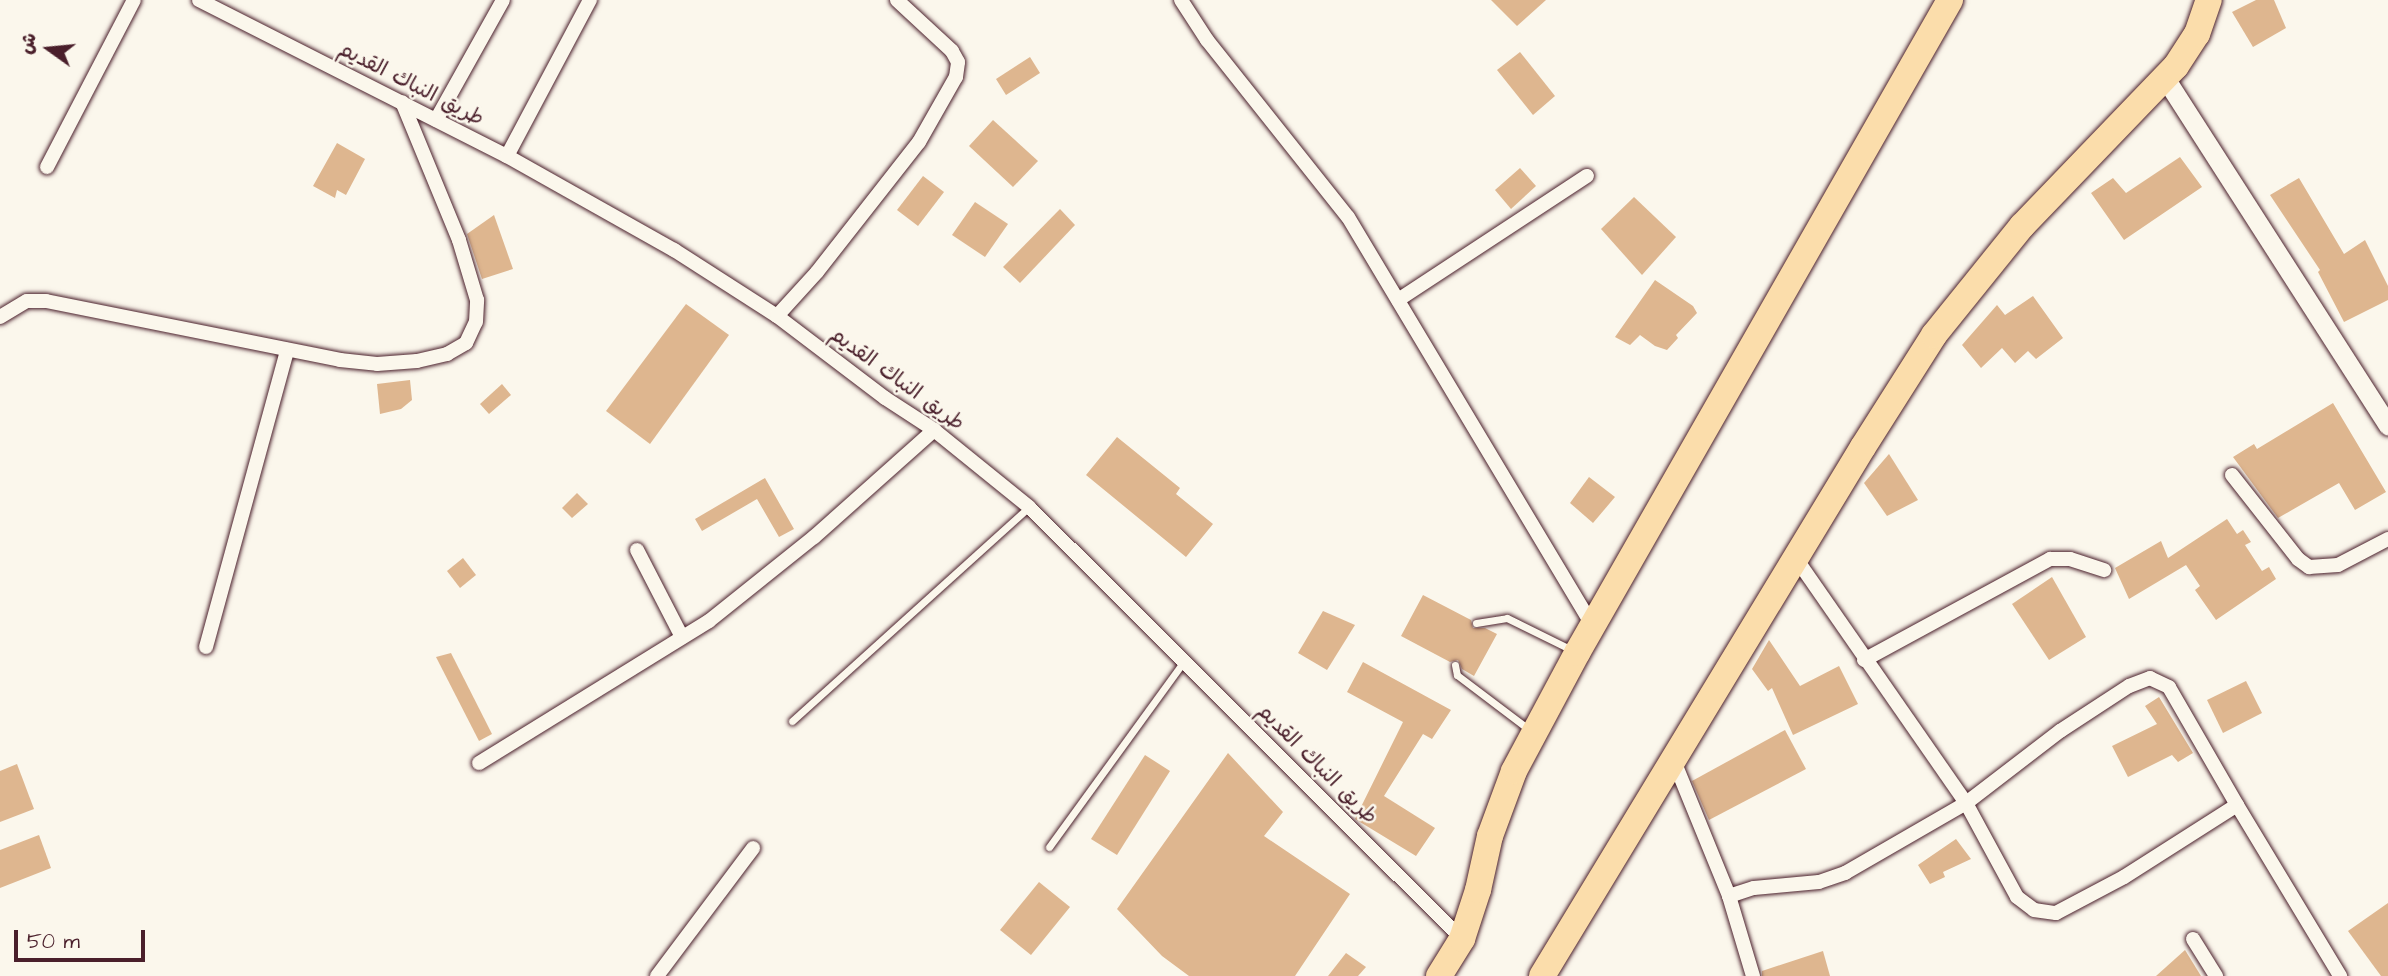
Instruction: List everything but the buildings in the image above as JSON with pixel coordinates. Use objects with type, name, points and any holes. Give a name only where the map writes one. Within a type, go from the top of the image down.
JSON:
[{"type":"highway","points":[[1439,976],[1462,939],[1500,806],[1534,734],[1577,653],[1950,0]]},
{"type":"highway","points":[[1542,976],[1934,334],[2022,226],[2188,51],[2209,0]]},
{"type":"main road","points":[[2165,78],[2388,426]]},
{"type":"street","points":[[47,167],[134,0]]},
{"type":"street","name":"طريق النباك القديم","points":[[200,0],[507,156],[674,250],[777,316],[885,398],[934,430],[1029,507],[1462,939]]},
{"type":"street","points":[[436,120],[503,0]]},
{"type":"street","points":[[507,156],[590,0]]},
{"type":"street","points":[[777,316],[817,272],[919,142],[956,77],[958,62],[951,51],[897,0]]},
{"type":"street","points":[[1181,0],[1207,40],[1348,217],[1593,627]]},
{"type":"street","points":[[0,317],[27,301],[46,301],[287,350],[377,364],[416,361],[447,354],[466,342],[476,322],[477,300],[459,240],[402,102]]},
{"type":"street","points":[[1398,300],[1587,176]]},
{"type":"street","points":[[206,647],[287,350]]},
{"type":"street","points":[[479,763],[709,621],[814,537],[934,430]]},
{"type":"street","points":[[2232,475],[2298,559],[2309,567],[2337,565],[2388,539]]},
{"type":"street","points":[[637,550],[682,637]]},
{"type":"street","points":[[1864,660],[2050,559],[2070,559],[2104,570]]},
{"type":"street","points":[[1797,561],[1966,803],[2017,897],[2044,913],[2056,912],[2124,877],[2237,805]]},
{"type":"street","points":[[1729,895],[1754,888],[1819,882],[1845,873],[1966,803],[2060,731],[2129,686],[2150,678],[2169,687],[2340,976]]},
{"type":"street","points":[[1674,761],[1729,895],[1753,976]]},
{"type":"street","points":[[657,976],[753,848]]},
{"type":"street","points":[[2193,939],[2216,976]]},
{"type":"lane","points":[[792,721],[1029,507]]},
{"type":"lane","points":[[1476,623],[1507,618],[1577,653]]},
{"type":"lane","points":[[1049,847],[1185,660]]},
{"type":"lane","points":[[1455,665],[1457,675],[1534,734]]}]
